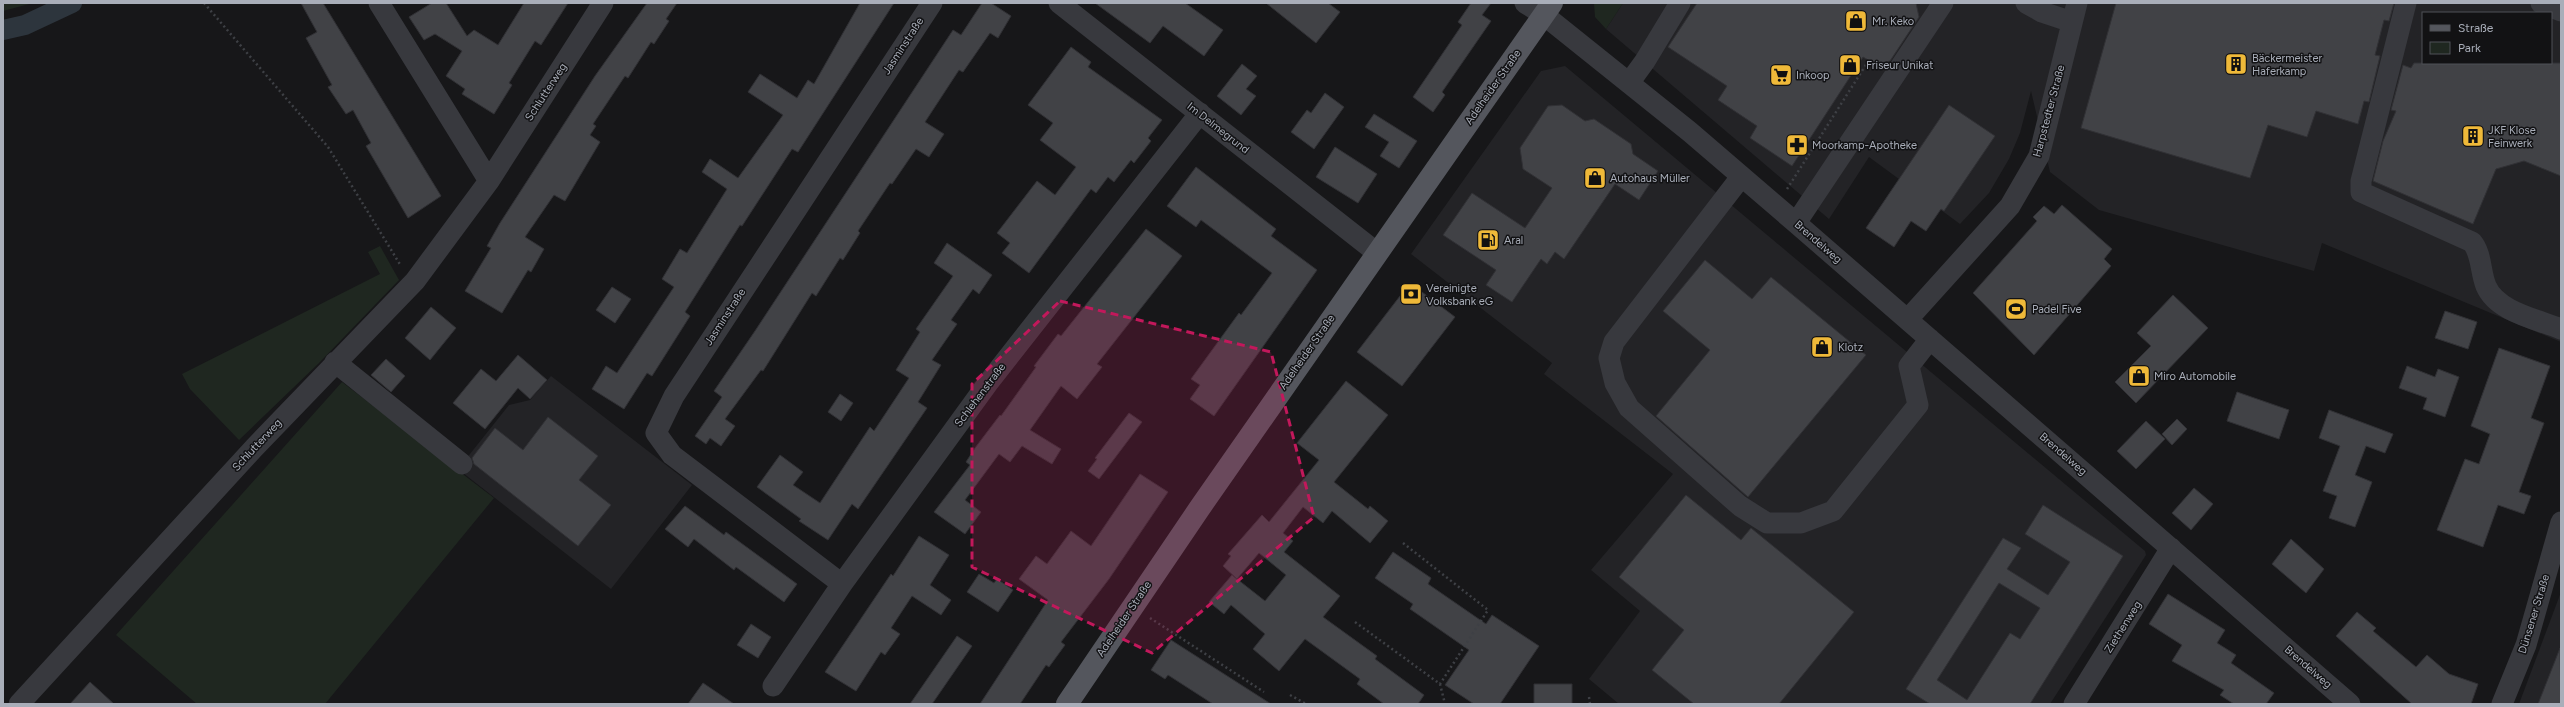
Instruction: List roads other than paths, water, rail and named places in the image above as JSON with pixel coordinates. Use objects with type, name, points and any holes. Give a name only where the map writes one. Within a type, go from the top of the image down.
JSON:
[{"type":"main road","name":"Adelheider Straße","points":[[1067,704],[1376,252],[1548,9]]},
{"type":"street","points":[[379,3],[489,181]]},
{"type":"street","name":"Schlutterweg","points":[[19,704],[335,362],[415,281],[489,181],[603,3]]},
{"type":"street","name":"Jasminstraße","points":[[842,584],[649,438],[674,396],[932,3]]},
{"type":"street","name":"Im Delmegrund","points":[[1060,3],[1080,9],[1200,113],[1376,252]]},
{"type":"street","name":"Brendelweg","points":[[1525,3],[1548,9],[1629,83],[1908,319],[2350,704]]},
{"type":"street","points":[[1629,83],[1645,61],[1680,3]]},
{"type":"street","points":[[1796,223],[1943,3]]},
{"type":"street","points":[[2026,3],[2042,12],[2075,12]]},
{"type":"street","points":[[2406,3],[2366,159],[2361,192],[2472,242],[2477,248],[2486,286],[2499,304],[2561,329]]},
{"type":"street","points":[[2542,3],[2561,11]]},
{"type":"street","name":"Harpstedter Straße","points":[[1908,319],[2010,206],[2039,156],[2075,12]]},
{"type":"street","name":"Schlehenstraße","points":[[773,686],[842,584],[988,383],[1200,113]]},
{"type":"street","points":[[1741,177],[1614,342],[1609,358],[1615,383],[1629,408],[1740,506],[1767,523],[1801,523],[1834,512],[1918,405],[1909,366],[1930,339]]},
{"type":"street","points":[[335,362],[462,464]]},
{"type":"street","name":"Dünsener Straße","points":[[2502,704],[2526,645],[2561,522]]},
{"type":"street","name":"Ziethenweg","points":[[2074,704],[2171,548]]},
{"type":"waterway","points":[[3,30],[25,25],[72,3]]},
{"type":"place","name":"Mr. Keko","points":[[1856,21]]},
{"type":"place","name":"Bäckermeister Haferkamp","points":[[2236,64]]},
{"type":"place","name":"Friseur Unikat","points":[[1850,65]]},
{"type":"place","name":"Inkoop","points":[[1781,75]]},
{"type":"place","name":"JKF Klose Feinwerk","points":[[2473,136]]},
{"type":"place","name":"Moorkamp-Apotheke","points":[[1797,145]]},
{"type":"place","name":"Autohaus Müller","points":[[1595,178]]},
{"type":"place","name":"Aral","points":[[1488,240]]},
{"type":"place","name":"Vereinigte Volksbank eG","points":[[1411,294]]},
{"type":"place","name":"Padel Five","points":[[2016,309]]},
{"type":"place","name":"Klotz","points":[[1822,347]]},
{"type":"place","name":"Miro Automobile","points":[[2139,376]]}]
